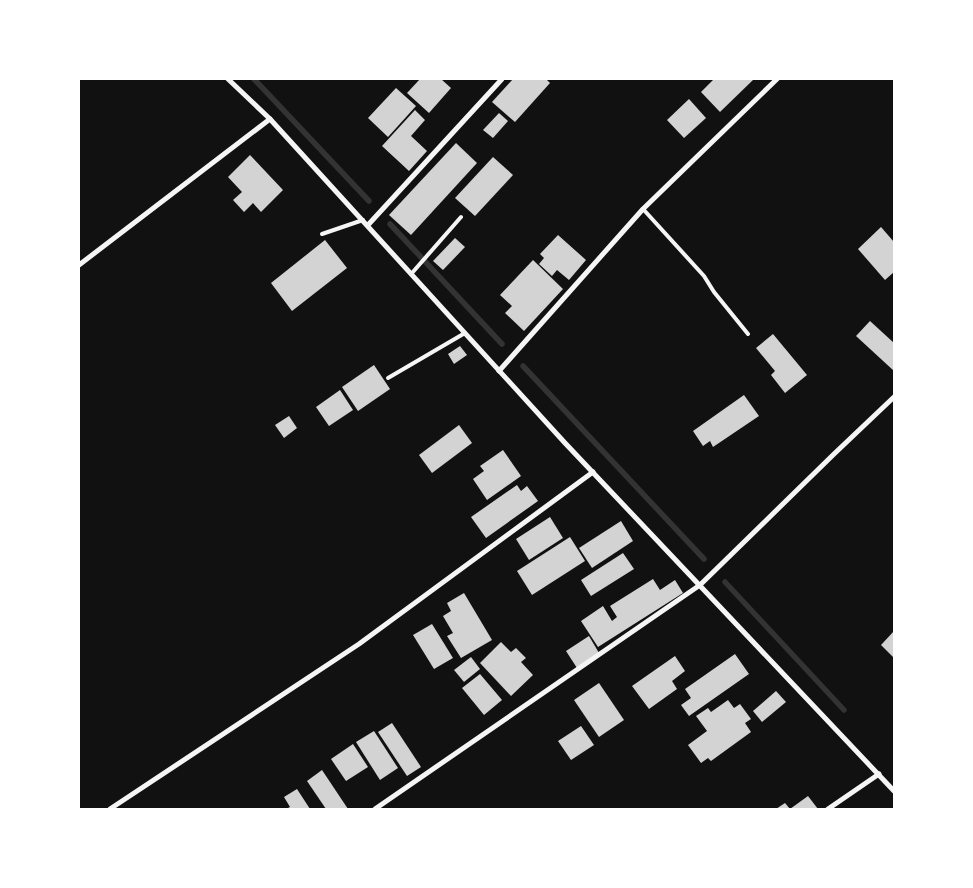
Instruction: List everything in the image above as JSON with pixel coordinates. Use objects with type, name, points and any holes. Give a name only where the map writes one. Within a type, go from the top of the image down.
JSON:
[{"type":"street","points":[[228,79],[270,119],[412,273],[499,371],[894,791]]},
{"type":"street","points":[[368,225],[502,79]]},
{"type":"street","points":[[499,371],[643,209],[777,79]]},
{"type":"street","points":[[79,266],[270,119]]},
{"type":"street","points":[[375,809],[700,585],[894,398]]},
{"type":"street","points":[[110,809],[359,644],[593,472]]},
{"type":"street","points":[[828,809],[878,774]]},
{"type":"lane","points":[[643,209],[700,271],[714,292],[748,334]]},
{"type":"lane","points":[[412,273],[461,217]]},
{"type":"lane","points":[[322,234],[363,220]]},
{"type":"lane","points":[[388,378],[465,333]]},
{"type":"building","points":[[420,79],[441,79],[451,88],[429,113],[407,93]]},
{"type":"building","points":[[513,79],[546,79],[550,83],[515,122],[492,102]]},
{"type":"building","points":[[714,79],[754,79],[720,112],[701,92]]},
{"type":"building","points":[[396,88],[416,106],[388,137],[368,118]]},
{"type":"building","points":[[689,99],[706,118],[684,138],[667,120]]},
{"type":"building","points":[[415,110],[425,120],[411,136],[427,151],[409,171],[382,146]]},
{"type":"building","points":[[499,113],[508,121],[493,138],[483,130]]},
{"type":"building","points":[[456,143],[477,163],[411,235],[389,215]]},
{"type":"building","points":[[250,155],[283,190],[261,212],[253,203],[244,212],[233,200],[242,192],[228,177]]},
{"type":"building","points":[[493,157],[513,175],[475,216],[455,198]]},
{"type":"building","points":[[881,227],[894,242],[894,272],[885,280],[858,249]]},
{"type":"building","points":[[558,235],[586,260],[569,280],[557,270],[552,276],[539,264],[544,258],[540,254]]},
{"type":"building","points":[[455,238],[465,247],[443,270],[433,261]]},
{"type":"building","points":[[325,240],[347,268],[292,311],[271,283]]},
{"type":"building","points":[[533,260],[563,289],[524,331],[505,313],[512,306],[500,295]]},
{"type":"building","points":[[870,321],[894,343],[894,371],[856,336]]},
{"type":"building","points":[[773,334],[807,375],[785,393],[771,375],[775,371],[756,348]]},
{"type":"building","points":[[460,346],[467,355],[454,364],[448,354]]},
{"type":"building","points":[[374,365],[390,389],[358,411],[342,387]]},
{"type":"building","points":[[340,390],[353,410],[329,426],[316,407]]},
{"type":"building","points":[[744,395],[759,416],[713,447],[710,441],[703,446],[693,431]]},
{"type":"building","points":[[289,416],[297,428],[284,438],[275,425]]},
{"type":"building","points":[[459,425],[472,443],[432,473],[419,455]]},
{"type":"building","points":[[503,450],[521,476],[487,500],[473,479],[484,471],[480,466]]},
{"type":"building","points":[[517,485],[521,491],[527,486],[538,501],[486,538],[471,517]]},
{"type":"building","points":[[550,517],[563,538],[529,560],[516,539]]},
{"type":"building","points":[[621,521],[633,541],[592,568],[579,548]]},
{"type":"building","points":[[570,537],[585,561],[532,595],[517,571]]},
{"type":"building","points":[[623,553],[634,569],[591,596],[581,580]]},
{"type":"building","points":[[653,579],[660,590],[675,580],[683,593],[598,647],[581,621],[603,606],[612,621],[617,617],[610,606]]},
{"type":"building","points":[[464,593],[492,640],[461,658],[447,636],[453,633],[443,616],[451,611],[447,603]]},
{"type":"building","points":[[432,624],[453,658],[434,669],[413,635]]},
{"type":"building","points":[[894,631],[894,658],[881,645]]},
{"type":"building","points":[[589,636],[599,653],[577,668],[566,651]]},
{"type":"building","points":[[501,642],[511,652],[516,648],[526,658],[521,662],[533,675],[511,696],[480,663]]},
{"type":"building","points":[[735,654],[749,674],[689,716],[681,705],[691,698],[685,689]]},
{"type":"building","points":[[675,656],[685,671],[672,681],[677,689],[649,709],[632,686]]},
{"type":"building","points":[[471,657],[480,669],[464,682],[454,670]]},
{"type":"building","points":[[480,674],[502,700],[484,715],[462,688]]},
{"type":"building","points":[[599,683],[624,720],[599,737],[574,700]]},
{"type":"building","points":[[776,691],[786,702],[762,722],[753,711]]},
{"type":"building","points":[[728,700],[734,708],[740,704],[751,719],[745,723],[751,732],[711,761],[708,758],[701,763],[688,745],[707,731],[696,716],[708,708],[711,712]]},
{"type":"building","points":[[392,723],[421,767],[407,776],[378,732]]},
{"type":"building","points":[[581,726],[594,745],[571,760],[558,741]]},
{"type":"building","points":[[374,731],[398,768],[380,780],[356,742]]},
{"type":"building","points":[[353,744],[368,767],[346,781],[331,759]]},
{"type":"building","points":[[322,770],[348,809],[326,809],[307,781]]},
{"type":"building","points":[[297,789],[310,809],[286,809],[290,807],[284,797]]},
{"type":"building","points":[[808,796],[818,809],[790,809]]},
{"type":"building","points":[[785,803],[790,809],[776,809]]},
{"type":"waterway","points":[[254,79],[369,201]]},
{"type":"waterway","points":[[390,224],[502,344]]},
{"type":"waterway","points":[[523,366],[704,559]]},
{"type":"waterway","points":[[725,582],[844,710]]}]
